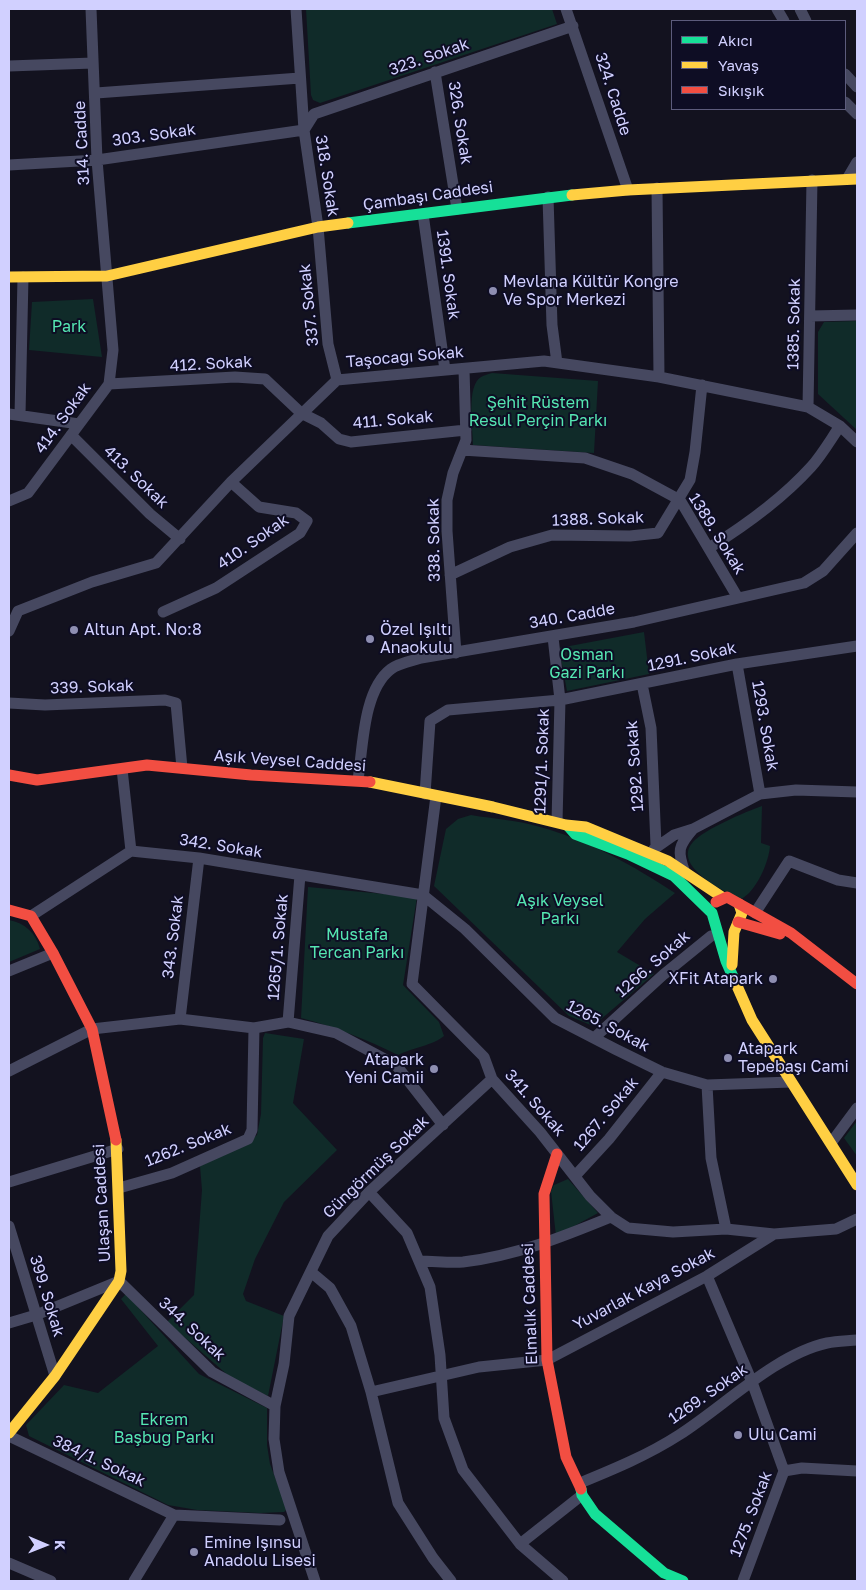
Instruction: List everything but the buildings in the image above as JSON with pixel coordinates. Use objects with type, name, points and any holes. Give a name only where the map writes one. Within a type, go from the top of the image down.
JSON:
[{"type":"street","name":"314. Cadde","points":[[91,9],[98,160],[107,276]]},
{"type":"street","name":"318. Sokak","points":[[296,9],[304,130],[318,227]]},
{"type":"street","name":"324. Cadde","points":[[566,9],[628,190]]},
{"type":"street","points":[[777,9],[783,20]]},
{"type":"street","name":"323. Sokak","points":[[304,130],[314,114],[573,26]]},
{"type":"street","points":[[9,66],[93,63]]},
{"type":"street","name":"326. Sokak","points":[[436,72],[456,209]]},
{"type":"street","points":[[846,75],[857,88]]},
{"type":"street","points":[[96,93],[300,78]]},
{"type":"street","points":[[846,103],[857,114]]},
{"type":"street","name":"303. Sokak","points":[[9,165],[98,160],[304,130]]},
{"type":"street","points":[[852,179],[857,162]]},
{"type":"street","name":"Çambaşı Caddesi","points":[[9,277],[107,276],[318,227],[548,197],[657,188],[852,179]]},
{"type":"street","name":"1385. Sokak","points":[[808,407],[812,180]]},
{"type":"street","points":[[657,188],[660,377]]},
{"type":"street","points":[[548,197],[552,325],[557,363]]},
{"type":"street","name":"1391. Sokak","points":[[424,214],[445,370]]},
{"type":"street","name":"337. Sokak","points":[[318,227],[328,344],[338,380]]},
{"type":"street","name":"414. Sokak","points":[[9,501],[28,493],[109,384],[113,350],[107,276]]},
{"type":"street","points":[[23,277],[14,414],[79,424]]},
{"type":"street","points":[[810,316],[857,315]]},
{"type":"street","name":"Taşocağı Sokak","points":[[9,631],[18,611],[92,582],[156,563],[231,482],[301,413],[338,380],[544,361],[660,377],[808,407]]},
{"type":"street","name":"338. Sokak","points":[[456,653],[447,500],[453,473],[466,440],[464,369]]},
{"type":"street","name":"412. Sokak","points":[[109,384],[235,377],[265,378],[301,413]]},
{"type":"street","name":"1388. Sokak","points":[[450,575],[510,547],[552,535],[630,536],[658,532],[680,500],[690,480],[696,452],[702,385]]},
{"type":"street","points":[[808,407],[840,426],[857,442]]},
{"type":"street","name":"411. Sokak","points":[[301,413],[320,423],[339,439],[351,442],[466,430]]},
{"type":"street","points":[[709,548],[746,525],[782,496],[812,466],[840,426]]},
{"type":"street","name":"413. Sokak","points":[[70,436],[150,514],[180,539]]},
{"type":"street","name":"1389. Sokak","points":[[462,450],[585,458],[632,474],[680,500],[738,598]]},
{"type":"street","name":"410. Sokak","points":[[163,612],[216,588],[300,533],[307,521],[296,513],[259,507],[231,482]]},
{"type":"street","name":"340. Cadde","points":[[358,780],[372,694],[380,679],[393,667],[421,658],[553,637],[804,583],[823,572],[857,533]]},
{"type":"street","name":"1291/1. Sokak","points":[[553,637],[560,700],[562,824]]},
{"type":"street","name":"1291. Sokak","points":[[430,795],[430,721],[448,710],[560,700],[737,664],[857,646]]},
{"type":"street","name":"1293. Sokak","points":[[737,664],[760,794]]},
{"type":"street","name":"1292. Sokak","points":[[642,684],[651,728],[654,849]]},
{"type":"street","name":"339. Sokak","points":[[9,703],[45,705],[165,700],[176,703],[182,768]]},
{"type":"street","name":"Aşık Veysel Caddesi","points":[[9,775],[37,780],[147,765],[251,775],[358,780],[562,824],[586,827],[654,849],[685,873],[722,897],[732,897],[739,904],[791,933],[804,945]]},
{"type":"street","points":[[9,910],[31,916],[131,850],[122,769]]},
{"type":"street","points":[[654,849],[674,835],[693,829],[760,794],[796,790],[857,792]]},
{"type":"street","name":"341. Sokak","points":[[430,795],[423,895],[412,984],[484,1056],[492,1079],[557,1154],[590,1196],[611,1217],[628,1228],[637,1229],[673,1232],[726,1229],[774,1234]]},
{"type":"street","name":"Aşık Veysel Caddesi","points":[[562,824],[575,834],[628,854],[674,876],[714,917]]},
{"type":"street","points":[[685,873],[679,855],[682,841],[693,829]]},
{"type":"street","name":"342. Sokak","points":[[131,850],[199,858],[423,895]]},
{"type":"street","name":"343. Sokak","points":[[180,1019],[199,858]]},
{"type":"street","points":[[755,913],[789,861],[838,880],[857,883]]},
{"type":"street","name":"1265/1. Sokak","points":[[288,1022],[300,875]]},
{"type":"street","name":"1265. Sokak","points":[[423,895],[465,929],[555,1018],[594,1038],[662,1072],[708,1085],[791,1082]]},
{"type":"street","points":[[722,897],[714,903],[714,917],[726,961],[752,1020],[857,1185]]},
{"type":"street","points":[[732,974],[732,949],[742,913],[739,904]]},
{"type":"street","name":"Ulaşan Caddesi","points":[[9,1435],[55,1376],[119,1281],[118,1149],[92,1029],[53,953],[31,916]]},
{"type":"street","points":[[714,917],[729,927],[738,922],[770,930],[804,945],[857,984]]},
{"type":"street","name":"1266. Sokak","points":[[594,1038],[663,975],[711,936]]},
{"type":"street","points":[[9,971],[53,953]]},
{"type":"street","points":[[9,1071],[92,1029],[180,1019],[254,1028],[288,1022],[336,1033],[396,1065],[443,1125]]},
{"type":"street","name":"1262. Sokak","points":[[119,1188],[172,1172],[248,1139],[252,1130],[254,1028]]},
{"type":"street","name":"1267. Sokak","points":[[575,1176],[609,1139],[662,1072]]},
{"type":"street","name":"Güngörmüş Sokak","points":[[315,1581],[279,1472],[274,1439],[275,1406],[284,1364],[289,1316],[328,1236],[369,1192],[492,1079]]},
{"type":"street","points":[[708,1085],[711,1158],[726,1229]]},
{"type":"street","points":[[831,1143],[857,1108]]},
{"type":"street","points":[[9,1182],[118,1149]]},
{"type":"street","name":"Elmalık Caddesi","points":[[557,1154],[544,1194],[547,1360],[566,1457],[595,1514],[664,1573],[683,1581]]},
{"type":"street","points":[[369,1192],[408,1233],[430,1287],[442,1377],[444,1418],[463,1470],[520,1544],[563,1581]]},
{"type":"street","points":[[420,1260],[461,1262],[508,1254],[544,1244],[611,1217]]},
{"type":"street","name":"Yuvarlak Kaya Sokak","points":[[371,1392],[479,1367],[547,1360],[707,1276],[774,1234],[836,1229],[857,1219]]},
{"type":"street","name":"399. Sokak","points":[[9,1226],[55,1376]]},
{"type":"street","points":[[311,1272],[330,1288],[351,1326],[371,1392],[398,1503],[433,1558],[451,1581]]},
{"type":"street","points":[[707,1276],[752,1382],[784,1471]]},
{"type":"street","points":[[9,1323],[36,1315],[119,1281]]},
{"type":"street","name":"344. Sokak","points":[[119,1281],[212,1372],[275,1406]]},
{"type":"street","name":"1269. Sokak","points":[[520,1544],[581,1489],[679,1435],[752,1382],[800,1352],[827,1343],[857,1340]]},
{"type":"street","name":"384/1. Sokak","points":[[9,1435],[174,1515]]},
{"type":"street","name":"1275. Sokak","points":[[742,1581],[784,1471],[802,1468],[857,1471]]},
{"type":"street","points":[[134,1581],[174,1515],[280,1520]]},
{"type":"street","points":[[9,1563],[52,1581]]},
{"type":"green space","points":[[306,9],[552,9],[557,24],[320,103],[313,100],[311,95]]},
{"type":"green space","name":"Park","points":[[93,299],[102,357],[29,350],[32,302]]},
{"type":"green space","points":[[857,321],[857,430],[818,394],[818,332],[824,322]]},
{"type":"green space","name":"Şehit Rüstem Resul Perçin Parkı","points":[[492,373],[598,381],[594,453],[473,445],[471,408],[473,389],[481,377]]},
{"type":"green space","name":"Osman Gazi Parkı","points":[[644,632],[649,674],[567,691],[559,648]]},
{"type":"green space","points":[[762,806],[761,843],[770,846],[769,853],[757,883],[741,899],[713,884],[694,869],[689,860],[688,851],[693,842],[706,832]]},
{"type":"green space","name":"Aşık Veysel Parkı","points":[[471,815],[515,821],[558,832],[593,846],[675,893],[645,919],[617,952],[654,974],[593,1026],[569,1016],[434,886],[446,829],[458,819]]},
{"type":"green space","name":"Mustafa Tercan Parkı","points":[[308,887],[417,897],[403,985],[439,1022],[444,1036],[435,1042],[398,1055],[350,1034],[301,1018]]},
{"type":"green space","points":[[9,920],[25,926],[36,938],[40,949],[9,962]]},
{"type":"green space","points":[[265,1033],[304,1039],[293,1103],[337,1150],[284,1202],[255,1259],[243,1294],[246,1301],[284,1316],[268,1396],[230,1377],[167,1322],[194,1295],[202,1190],[200,1166],[244,1145],[257,1135],[261,1114],[263,1038]]},
{"type":"green space","points":[[857,1121],[857,1156],[844,1138]]},
{"type":"green space","points":[[568,1179],[598,1213],[556,1236],[551,1191],[554,1185]]},
{"type":"green space","name":"Ekrem Başbuğ Parkı","points":[[126,1294],[199,1374],[267,1408],[267,1445],[270,1464],[287,1509],[284,1512],[260,1513],[197,1510],[168,1505],[29,1436],[26,1425],[64,1385],[98,1393],[158,1346],[121,1299]]},
{"type":"traffic: fast","points":[[348,223],[572,195]]},
{"type":"traffic: fast","points":[[568,826],[575,834],[628,854],[674,876],[712,913],[726,961],[734,979]]},
{"type":"traffic: fast","points":[[581,1489],[582,1495],[595,1514],[664,1573],[683,1581]]},
{"type":"traffic: slow","points":[[572,195],[628,190],[857,179]]},
{"type":"traffic: slow","points":[[9,277],[107,276],[318,227],[348,223]]},
{"type":"traffic: slow","points":[[370,782],[493,807],[566,825],[586,827],[668,861],[722,897]]},
{"type":"traffic: slow","points":[[732,965],[734,932],[742,913],[739,904]]},
{"type":"traffic: slow","points":[[734,979],[752,1020],[857,1185]]},
{"type":"traffic: slow","points":[[9,1433],[55,1376],[119,1281],[121,1271],[116,1140]]},
{"type":"traffic: jam","points":[[9,775],[37,780],[147,765],[251,775],[370,782]]},
{"type":"traffic: jam","points":[[716,902],[727,897],[791,933],[857,984]]},
{"type":"traffic: jam","points":[[9,910],[31,916],[53,953],[92,1029],[116,1140]]},
{"type":"traffic: jam","points":[[738,922],[780,934]]},
{"type":"traffic: jam","points":[[557,1154],[544,1194],[547,1360],[566,1457],[581,1489]]},
{"type":"place","name":"Mevlana Kültür Kongre Ve Spor Merkezi","points":[[493,291]]},
{"type":"place","name":"Altun Apt. No:8","points":[[74,630]]},
{"type":"place","name":"Özel Işıltı Anaokulu","points":[[370,639]]},
{"type":"place","name":"XFit Atapark","points":[[773,979]]},
{"type":"place","name":"Atapark Tepebaşı Cami","points":[[728,1058]]},
{"type":"place","name":"Atapark Yeni Camii","points":[[434,1069]]},
{"type":"place","name":"Ulu Cami","points":[[738,1435]]},
{"type":"place","name":"Emine Işınsu Anadolu Lisesi","points":[[194,1552]]}]
